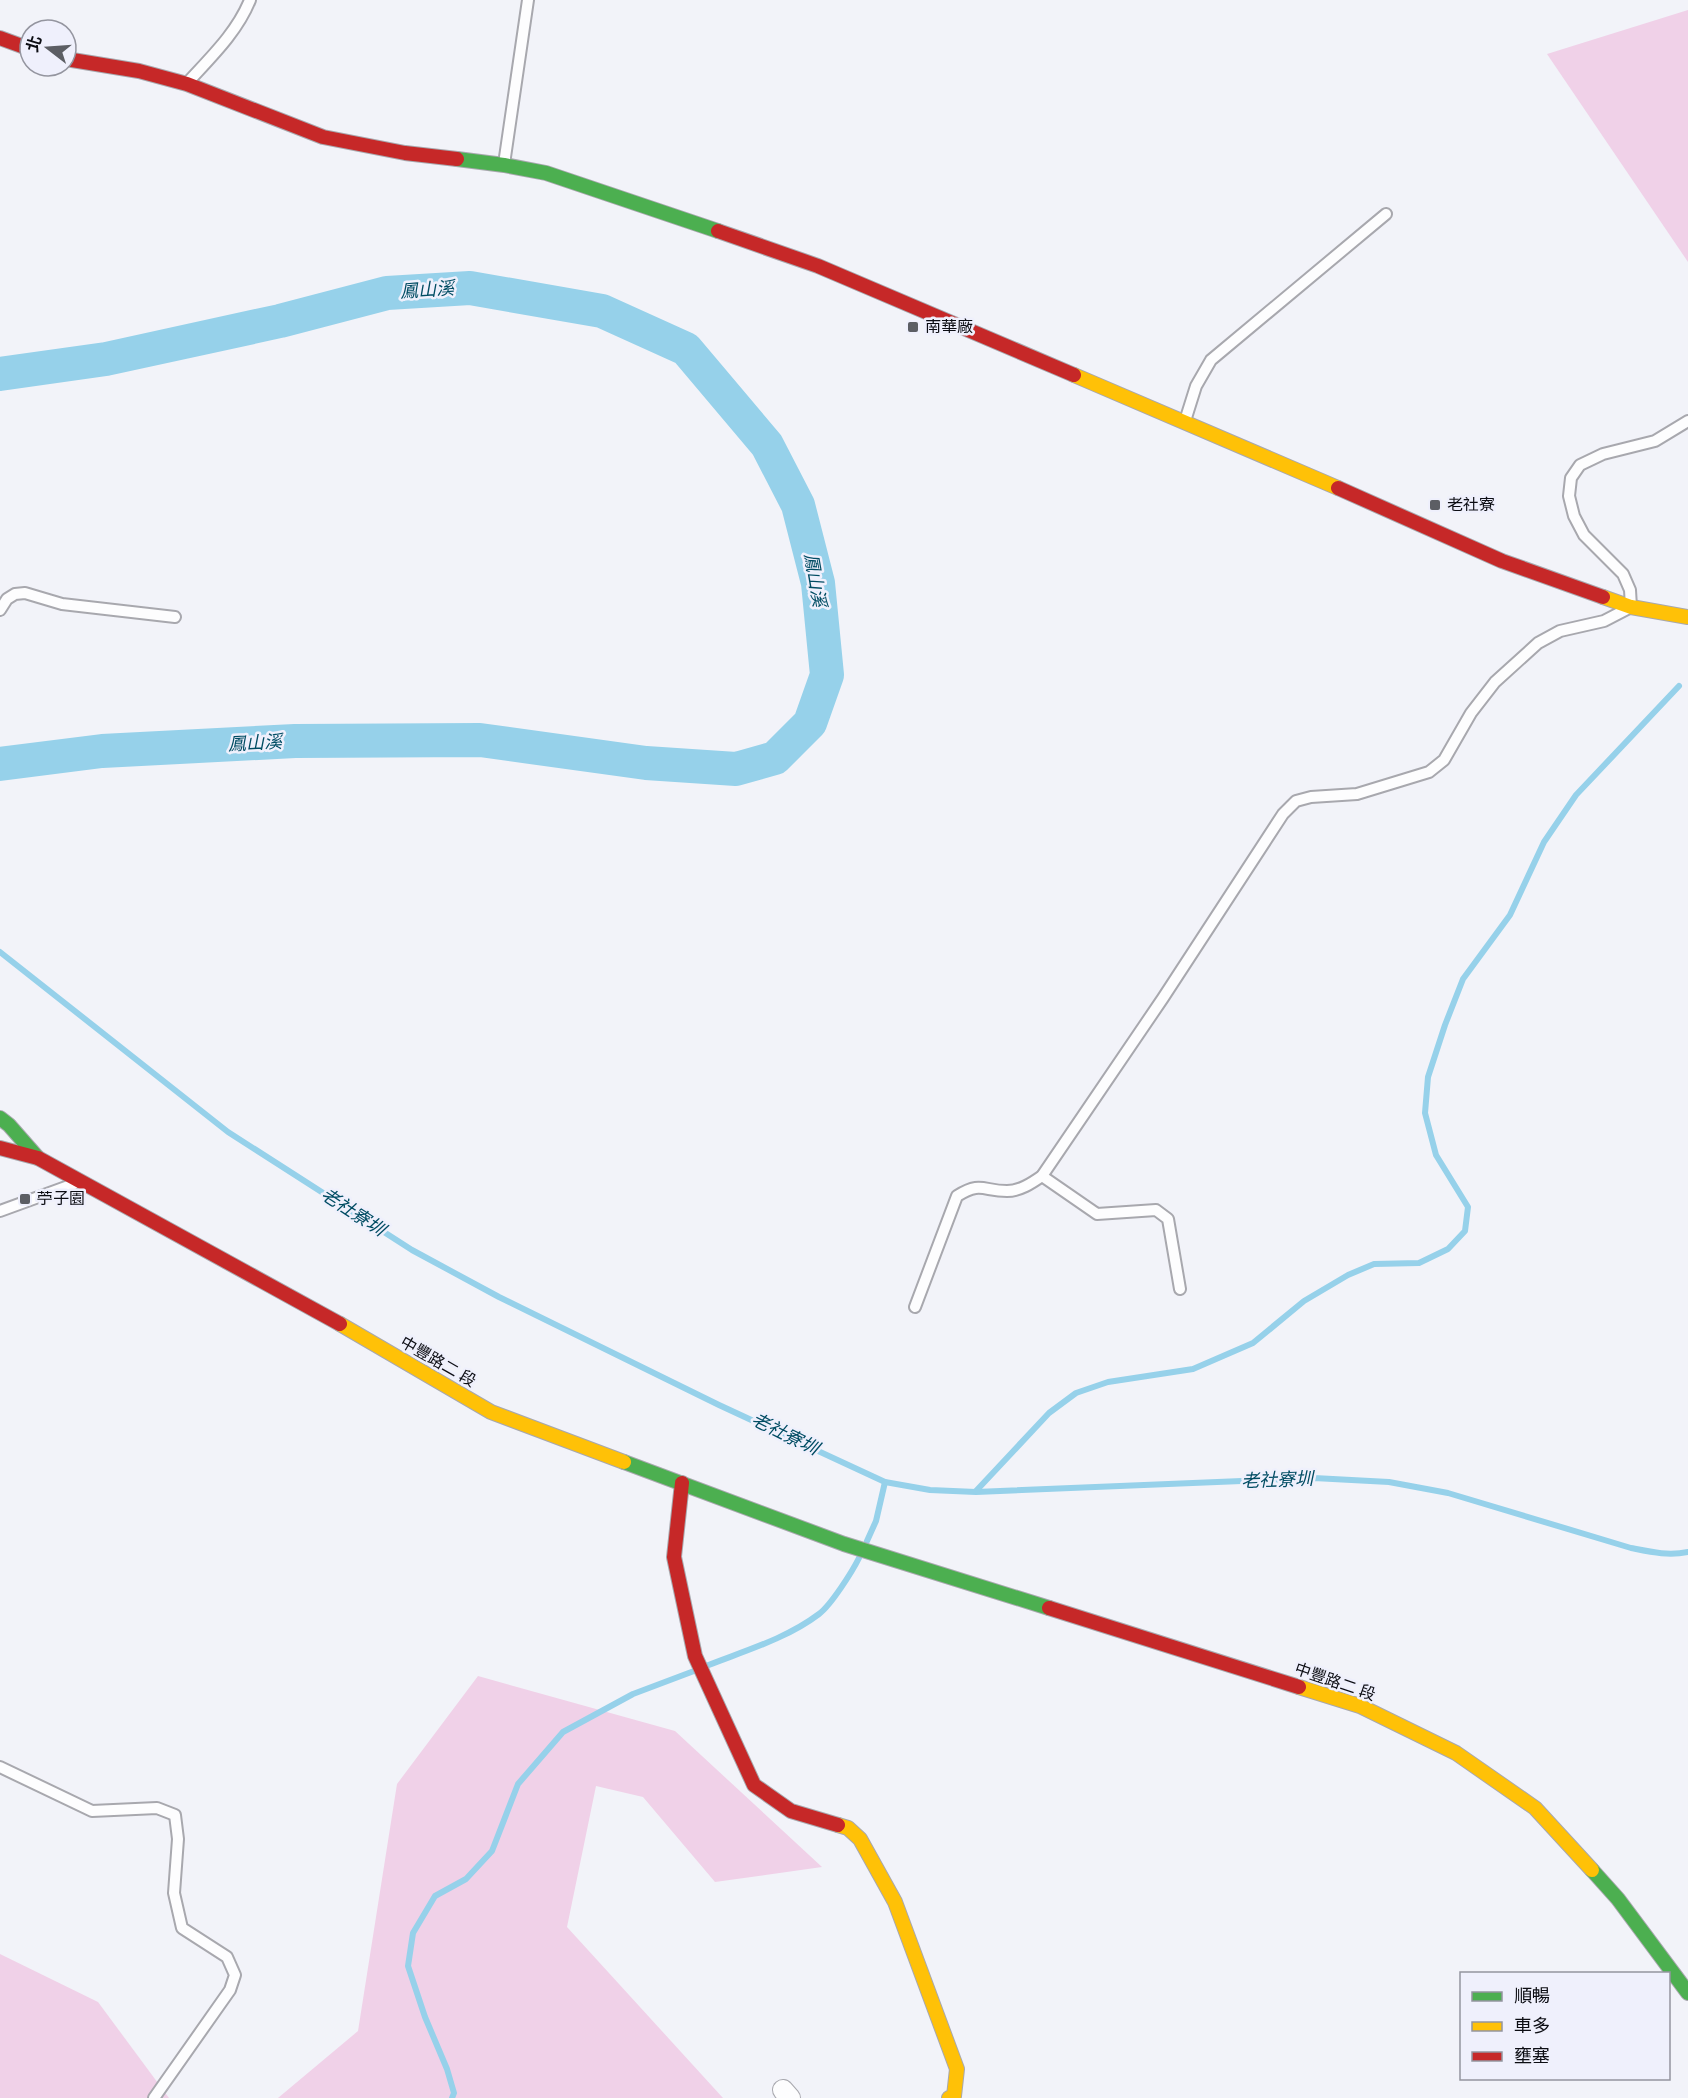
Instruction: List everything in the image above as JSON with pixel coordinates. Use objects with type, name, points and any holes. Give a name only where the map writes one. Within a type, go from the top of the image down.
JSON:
[{"type":"street","points":[[0,38],[18,45]]},
{"type":"street","points":[[78,61],[139,71],[187,84],[323,137],[405,153],[504,165],[557,177],[818,266],[1400,514],[1502,561],[1632,607],[1688,617]]},
{"type":"street","name":"中豐路二 段","points":[[0,1118],[38,1158]]},
{"type":"street","name":"中豐路二 段","points":[[0,1148],[38,1158],[322,1314],[491,1412],[844,1544],[1360,1706],[1456,1753],[1535,1808],[1618,1899],[1688,1993]]},
{"type":"street","points":[[682,1483],[674,1557],[696,1656],[706,1680],[754,1785],[791,1811],[848,1828],[860,1839],[895,1902],[957,2069],[954,2096],[948,2098]]},
{"type":"lane","points":[[187,84],[233,32],[250,0]]},
{"type":"lane","points":[[504,165],[528,0]]},
{"type":"lane","points":[[1185,422],[1196,386],[1211,360],[1386,214]]},
{"type":"lane","points":[[915,1307],[957,1196],[971,1187],[1009,1191],[1026,1186],[1042,1176],[1163,998],[1283,814],[1296,801],[1311,797],[1357,794],[1429,772],[1444,760],[1471,713],[1495,682],[1538,643],[1560,631],[1604,621],[1632,607],[1630,590],[1623,574],[1584,535],[1574,516],[1569,496],[1571,478],[1580,465],[1603,454],[1654,441],[1688,421]]},
{"type":"lane","points":[[0,610],[15,594],[25,593],[62,604],[174,617]]},
{"type":"lane","points":[[1042,1176],[1097,1214],[1156,1210],[1168,1219],[1180,1289]]},
{"type":"lane","points":[[0,1211],[80,1182]]},
{"type":"lane","points":[[0,1767],[92,1811],[157,1808],[176,1815],[178,1839],[174,1893],[182,1928],[227,1958],[235,1975],[230,1990],[154,2098]]},
{"type":"shaded area","points":[[1688,10],[1688,262],[1547,54]]},
{"type":"shaded area","points":[[478,1676],[675,1731],[822,1867],[715,1882],[643,1797],[596,1786],[567,1927],[723,2098],[278,2098],[358,2031],[397,1784]]},
{"type":"shaded area","points":[[0,1954],[98,2002],[169,2098],[0,2098]]},
{"type":"waterway","name":"鳳山溪","points":[[0,374],[106,359],[280,321],[387,293],[470,288],[602,311],[686,349],[767,445],[798,505],[818,583],[827,675],[810,723],[775,758],[736,769],[646,763],[480,740],[295,741],[102,751],[0,764]]},
{"type":"waterway","points":[[976,1491],[1049,1413],[1076,1393],[1108,1382],[1193,1369],[1253,1343],[1304,1301],[1348,1275],[1374,1264],[1419,1263],[1448,1249],[1465,1231],[1468,1207],[1436,1155],[1425,1113],[1428,1077],[1463,979],[1510,915],[1544,842],[1576,795],[1679,686]]},
{"type":"waterway","name":"老社寮圳","points":[[0,952],[228,1132],[412,1250],[499,1297],[719,1405],[885,1482],[930,1490],[976,1492],[1314,1478],[1389,1482],[1448,1493],[1631,1548],[1666,1554],[1688,1552]]},
{"type":"waterway","points":[[867,1541],[876,1521],[885,1482]]},
{"type":"waterway","points":[[706,1666],[793,1631],[819,1614],[835,1596],[859,1558]]},
{"type":"waterway","points":[[452,2098],[454,2093],[447,2069],[425,2017],[408,1966],[413,1933],[435,1896],[466,1879],[492,1851],[518,1784],[563,1732],[633,1694],[694,1671]]},
{"type":"traffic: fast","points":[[457,159],[546,173],[718,231]]},
{"type":"traffic: fast","points":[[0,1118],[38,1158]]},
{"type":"traffic: fast","points":[[624,1462],[844,1544],[1049,1608]]},
{"type":"traffic: fast","points":[[1592,1870],[1618,1899],[1688,1993]]},
{"type":"traffic: slow","points":[[1074,375],[1338,488]]},
{"type":"traffic: slow","points":[[1603,597],[1631,607],[1688,617]]},
{"type":"traffic: slow","points":[[340,1324],[491,1412],[624,1462]]},
{"type":"traffic: slow","points":[[1299,1687],[1360,1706],[1456,1753],[1535,1808],[1592,1870]]},
{"type":"traffic: slow","points":[[838,1825],[848,1828],[860,1839],[895,1902],[957,2069],[954,2096],[949,2098]]},
{"type":"traffic: jam","points":[[0,38],[18,45]]},
{"type":"traffic: jam","points":[[78,61],[139,71],[187,84],[323,137],[405,153],[457,159]]},
{"type":"traffic: jam","points":[[718,231],[818,266],[1074,375]]},
{"type":"traffic: jam","points":[[1338,488],[1502,561],[1603,597]]},
{"type":"traffic: jam","points":[[0,1148],[38,1158],[340,1324]]},
{"type":"traffic: jam","points":[[682,1483],[674,1557],[695,1656],[754,1785],[791,1811],[838,1825]]},
{"type":"traffic: jam","points":[[1049,1608],[1299,1687]]},
{"type":"place","name":"南華廠","points":[[913,327]]},
{"type":"place","name":"老社寮","points":[[1435,505]]},
{"type":"place","name":"苧子園","points":[[25,1199]]}]
